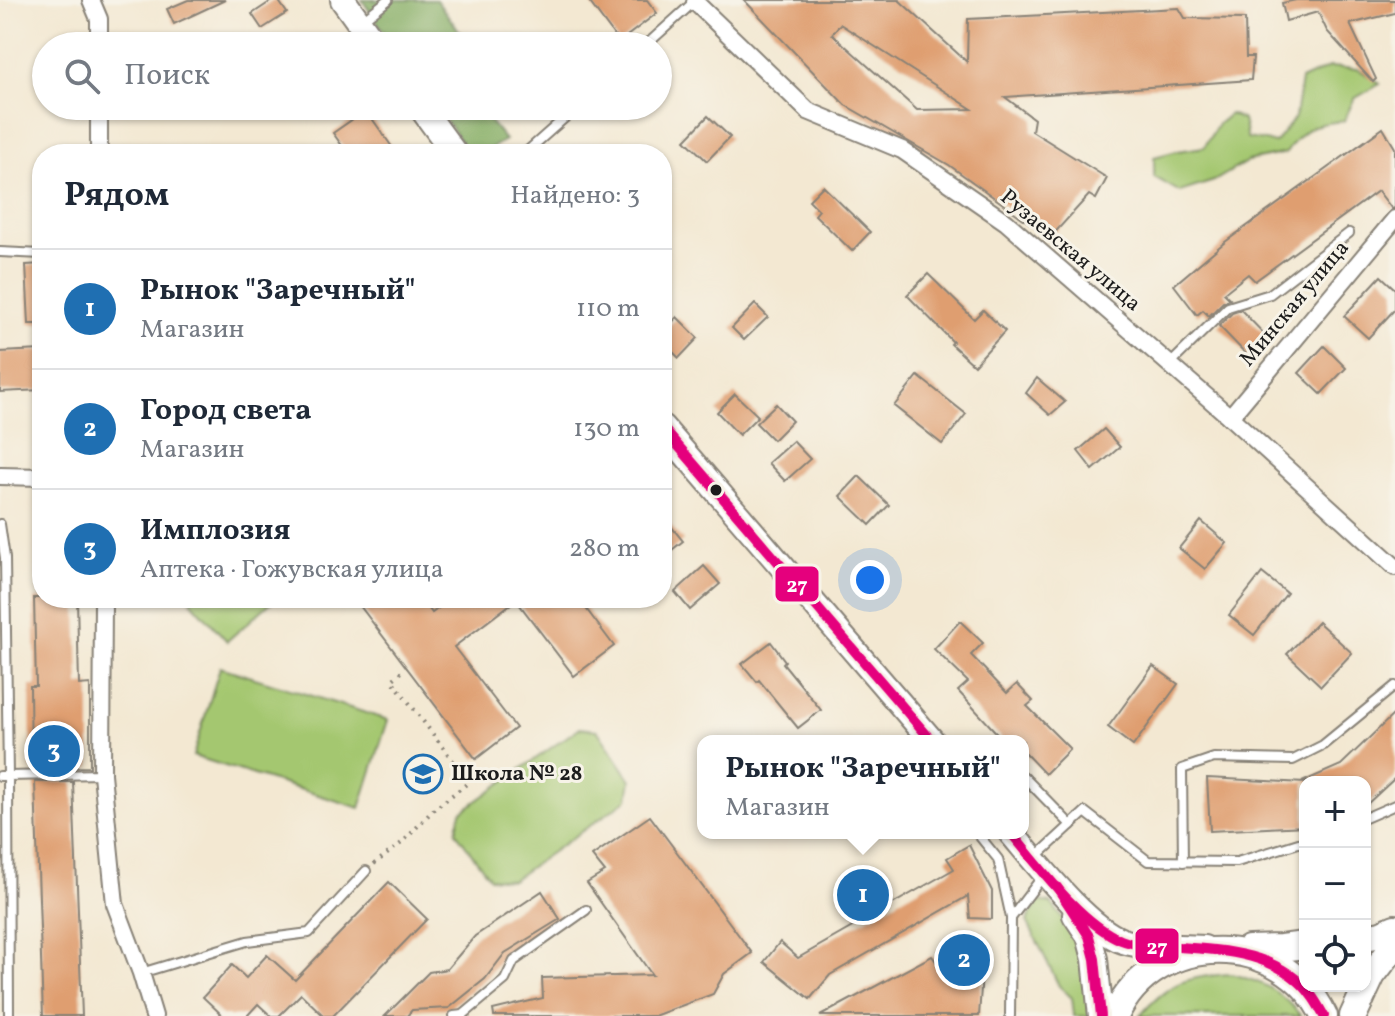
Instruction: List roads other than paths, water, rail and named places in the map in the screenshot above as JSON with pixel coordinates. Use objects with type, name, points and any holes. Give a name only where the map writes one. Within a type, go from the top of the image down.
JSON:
[{"type":"main road","points":[[343,0],[366,32]]},
{"type":"main road","points":[[430,120],[448,144]]},
{"type":"main road","points":[[672,439],[927,735]]},
{"type":"main road","points":[[1016,839],[1097,926],[1122,940],[1150,946],[1220,950],[1267,959],[1297,979],[1318,1003],[1324,1016]]},
{"type":"main road","points":[[1044,872],[1089,936],[1095,959],[1101,1016]]},
{"type":"main road","points":[[1371,936],[1395,928]]},
{"type":"main road","points":[[1353,1016],[1372,975],[1395,945]]},
{"type":"main road","points":[[1115,1016],[1140,981],[1166,962],[1196,951],[1299,946]]},
{"type":"street","points":[[91,0],[99,19],[99,32]]},
{"type":"street","name":"Рузаевская улица","points":[[696,1],[808,111],[902,150],[1006,222],[1230,417],[1395,567]]},
{"type":"street","points":[[99,120],[99,144]]},
{"type":"street","name":"Минская улица","points":[[1230,417],[1395,219]]},
{"type":"street","points":[[0,476],[32,477]]},
{"type":"street","points":[[103,608],[102,774],[115,904],[154,1016]]},
{"type":"lane","points":[[359,22],[388,0]]},
{"type":"lane","points":[[661,32],[696,1]]},
{"type":"lane","points":[[535,144],[562,120]]},
{"type":"lane","points":[[1169,364],[1228,307],[1270,294],[1349,233]]},
{"type":"lane","points":[[0,252],[32,254]]},
{"type":"lane","points":[[0,524],[9,1016]]},
{"type":"lane","points":[[1183,862],[1182,769],[1214,758],[1293,760],[1323,745],[1395,686]]},
{"type":"lane","points":[[4,776],[102,774]]},
{"type":"lane","points":[[1029,782],[1071,825]]},
{"type":"lane","points":[[1371,815],[1395,805]]},
{"type":"lane","points":[[1011,918],[1044,872],[1071,825],[1085,812],[1148,861],[1237,862],[1299,843]]},
{"type":"lane","points":[[982,839],[998,859],[1011,918],[1010,1016]]},
{"type":"lane","points":[[141,973],[247,941],[309,933],[366,871]]},
{"type":"lane","points":[[454,1016],[463,1015],[505,980],[514,961],[586,910]]},
{"type":"place","name":"Имплозия","points":[[54,751]]},
{"type":"place","name":"Школа № 28","points":[[423,774]]},
{"type":"place","name":"Рынок \"Заречный\"","points":[[863,895]]},
{"type":"place","name":"Город света","points":[[964,960]]}]
